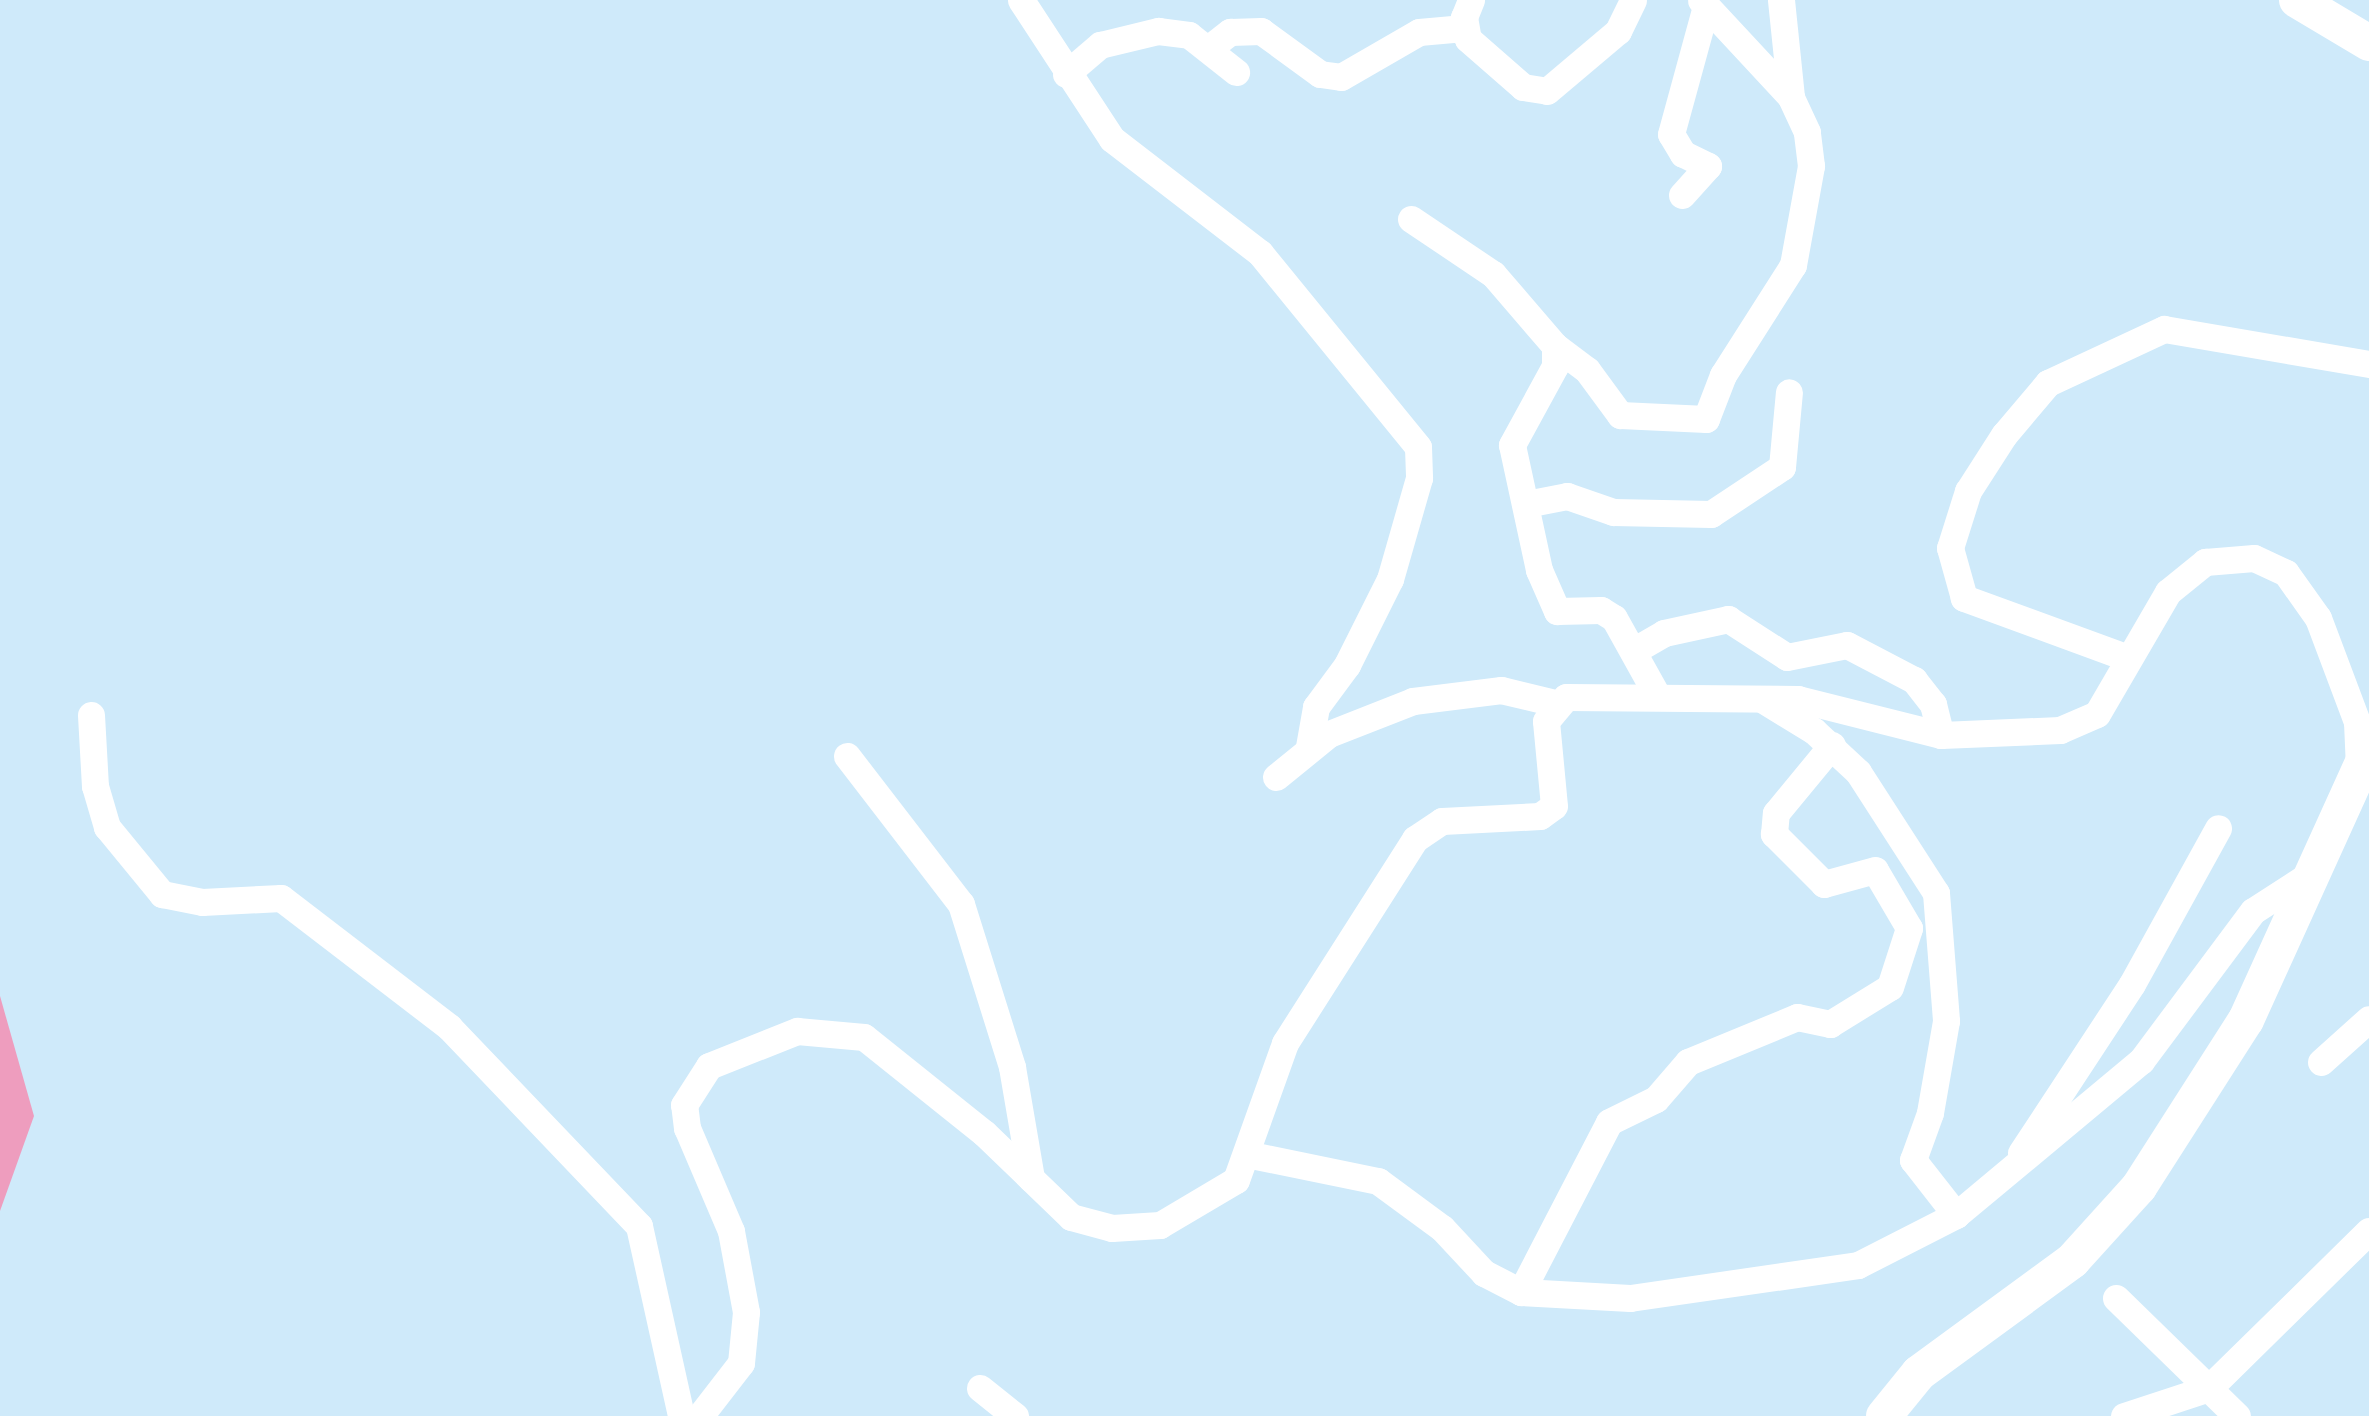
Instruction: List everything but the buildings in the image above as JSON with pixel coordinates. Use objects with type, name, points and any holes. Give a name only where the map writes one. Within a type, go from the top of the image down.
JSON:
[{"type":"main road","points":[[2297,0],[2369,43]]},
{"type":"main road","points":[[1884,1416],[1919,1373],[2072,1261],[2139,1187],[2246,1020],[2364,759]]},
{"type":"street","points":[[1021,0],[1066,74],[1139,166],[1235,232],[1287,281],[1418,447],[1419,478],[1390,579],[1348,665],[1316,707],[1309,746]]},
{"type":"street","points":[[1464,28],[1471,0]]},
{"type":"street","points":[[1464,28],[1523,87],[1547,91],[1618,32],[1634,0]]},
{"type":"street","points":[[1411,219],[1493,274],[1555,346],[1587,370],[1621,415],[1695,423],[1716,410],[1723,375],[1797,251],[1811,150],[1791,97],[1781,0]]},
{"type":"street","points":[[1704,5],[1791,97]]},
{"type":"street","points":[[1682,195],[1708,166],[1683,154],[1671,134],[1704,5]]},
{"type":"street","points":[[1208,49],[1230,32],[1261,32],[1320,74],[1341,77],[1419,32],[1464,28]]},
{"type":"street","points":[[1066,74],[1100,45],[1158,31],[1189,34],[1236,72]]},
{"type":"street","points":[[2128,658],[1964,598],[1951,548],[1968,491],[2004,434],[2048,382],[2164,329],[2369,364]]},
{"type":"street","points":[[1555,346],[1555,366],[1512,445],[1551,604],[1564,615],[1606,612],[1658,697]]},
{"type":"street","points":[[1526,504],[1567,496],[1628,514],[1711,514],[1782,467],[1789,392]]},
{"type":"street","points":[[1276,777],[1309,746],[1413,701],[1501,690],[1555,703],[1658,697],[1825,703],[1941,735],[2060,730],[2098,714],[2168,592],[2206,562],[2254,558],[2286,572],[2318,618],[2353,708],[2364,759]]},
{"type":"street","points":[[1633,652],[1664,633],[1728,619],[1787,657],[1847,645],[1914,680],[1933,704],[1941,735]]},
{"type":"street","points":[[1761,699],[1832,746],[1885,803],[1940,906],[1944,1036],[1912,1160],[1956,1214]]},
{"type":"street","points":[[700,1416],[741,1363],[746,1312],[731,1231],[687,1128],[684,1105],[710,1066],[797,1031],[864,1037],[1071,1217],[1112,1228],[1160,1225],[1219,1195],[1251,1155],[1285,1043],[1415,839],[1442,821],[1540,816],[1554,806],[1546,721],[1555,703]]},
{"type":"street","points":[[91,715],[95,786],[107,827],[162,893],[202,902],[281,898],[449,1027],[638,1226],[681,1416]]},
{"type":"street","points":[[1521,1292],[1609,1122],[1656,1099],[1688,1062],[1797,1017],[1831,1024],[1890,987],[1910,928],[1875,870],[1860,868],[1828,886],[1774,834],[1776,813],[1832,746]]},
{"type":"street","points":[[847,756],[961,904],[1012,1067],[1031,1178]]},
{"type":"street","points":[[2010,1172],[2132,984],[2218,828]]},
{"type":"street","points":[[1251,1155],[1378,1181],[1442,1228],[1484,1273],[1521,1292],[1630,1298],[1774,1283],[1876,1258],[1956,1214],[2166,1035],[2271,893],[2315,871]]},
{"type":"street","points":[[2321,1062],[2369,1018]]},
{"type":"street","points":[[2124,1416],[2210,1388],[2369,1231]]},
{"type":"street","points":[[2116,1298],[2237,1416]]},
{"type":"street","points":[[980,1388],[1015,1416]]},
{"type":"shaded area","points":[[0,996],[34,1116],[0,1211]]}]
